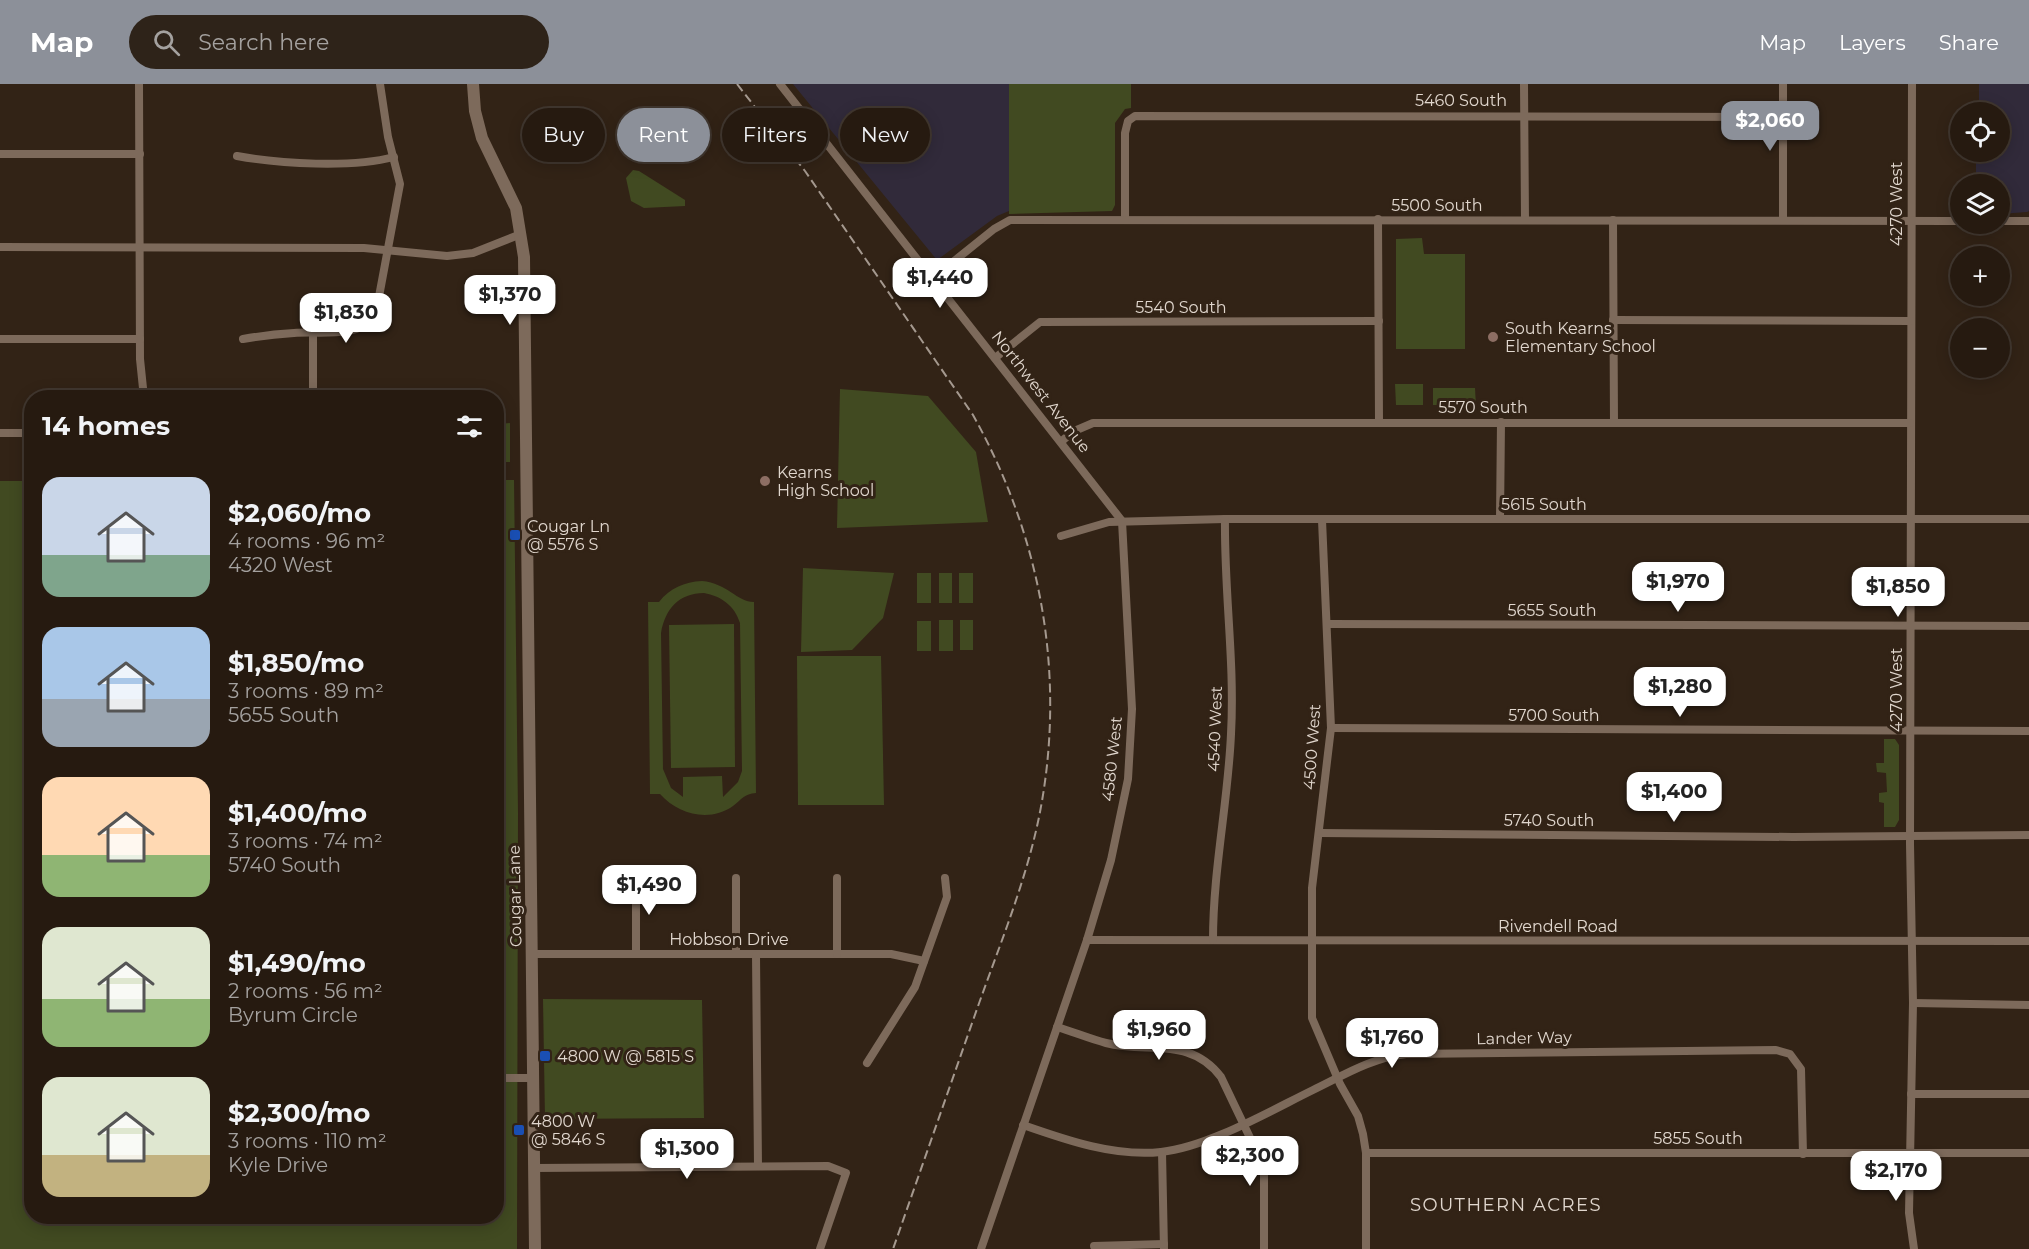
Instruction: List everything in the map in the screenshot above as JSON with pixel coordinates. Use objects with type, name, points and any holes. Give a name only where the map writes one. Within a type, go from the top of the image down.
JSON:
[{"type":"main road","name":"Cougar Lane","points":[[473,84],[475,111],[482,138],[516,208],[521,234],[526,334],[535,1249]]},
{"type":"street","points":[[140,84],[140,339],[143,390]]},
{"type":"street","points":[[243,339],[348,330],[362,326],[375,318],[400,194],[399,175],[384,118],[380,84]]},
{"type":"street","name":"Northwest Avenue","points":[[780,84],[1122,521]]},
{"type":"street","points":[[1524,84],[1525,220]]},
{"type":"street","points":[[1783,220],[1784,84]]},
{"type":"street","name":"4270 West","points":[[1912,84],[1910,835],[1913,1004],[1909,1213],[1914,1249]]},
{"type":"street","name":"5460 South","points":[[1125,220],[1125,126],[1132,117],[1139,115],[1783,117]]},
{"type":"street","points":[[0,154],[140,153]]},
{"type":"street","points":[[237,156],[270,161],[304,162],[368,162],[394,157]]},
{"type":"street","points":[[1378,219],[1379,422]]},
{"type":"street","name":"5500 South","points":[[933,278],[994,229],[1010,220],[1950,221]]},
{"type":"street","points":[[1613,220],[1614,423]]},
{"type":"street","points":[[2010,221],[2029,221]]},
{"type":"street","points":[[0,247],[387,250],[462,255],[521,234]]},
{"type":"street","points":[[1614,320],[1911,321]]},
{"type":"street","name":"5540 South","points":[[995,358],[1040,322],[1379,321]]},
{"type":"street","points":[[313,332],[313,390]]},
{"type":"street","points":[[0,339],[140,339]]},
{"type":"street","points":[[1500,519],[1501,422]]},
{"type":"street","name":"5570 South","points":[[1060,442],[1072,432],[1093,423],[1910,423]]},
{"type":"street","points":[[0,433],[24,433]]},
{"type":"street","name":"5615 South","points":[[1061,536],[1097,524],[1122,521],[1225,519],[2029,519]]},
{"type":"street","name":"4540 West","points":[[1214,940],[1214,885],[1230,762],[1232,706],[1225,582],[1225,519]]},
{"type":"street","name":"4500 West","points":[[1322,520],[1331,728],[1312,888],[1312,1018],[1337,1077],[1358,1116],[1366,1153],[1366,1249]]},
{"type":"street","name":"4580 West","points":[[981,1249],[1087,940],[1111,860],[1128,779],[1132,709],[1122,521]]},
{"type":"street","name":"5655 South","points":[[1328,624],[2029,626]]},
{"type":"street","name":"5700 South","points":[[1331,728],[2029,731]]},
{"type":"street","name":"5740 South","points":[[1320,833],[1777,837],[2029,835]]},
{"type":"street","points":[[636,878],[636,954]]},
{"type":"street","points":[[736,878],[736,954]]},
{"type":"street","points":[[837,878],[837,954]]},
{"type":"street","points":[[867,1063],[911,997],[947,897],[945,878]]},
{"type":"street","name":"Rivendell Road","points":[[1087,940],[2029,941]]},
{"type":"street","name":"Hobbson Drive","points":[[532,954],[905,955],[924,961]]},
{"type":"street","points":[[756,955],[758,1166]]},
{"type":"street","points":[[1913,1004],[2029,1005]]},
{"type":"street","points":[[1058,1027],[1107,1044],[1186,1051],[1212,1065],[1221,1077],[1264,1167],[1264,1249]]},
{"type":"street","name":"Lander Way","points":[[1023,1125],[1099,1148],[1130,1152],[1162,1152],[1203,1141],[1242,1125],[1337,1077],[1383,1057],[1406,1054],[1776,1050],[1796,1058],[1803,1075],[1803,1154]]},
{"type":"street","points":[[504,1078],[533,1078]]},
{"type":"street","points":[[1911,1094],[2029,1094]]},
{"type":"street","points":[[1094,1246],[1164,1247],[1162,1152]]},
{"type":"street","name":"5855 South","points":[[1366,1153],[2029,1153]]},
{"type":"street","points":[[534,1168],[828,1166],[846,1173],[820,1249]]},
{"type":"shaded area","points":[[793,84],[1009,84],[1009,211],[997,216],[937,260],[857,162],[930,162],[930,108],[840,108],[840,141],[828,127],[828,108],[813,108]]},
{"type":"shaded area","points":[[1979,84],[2029,84],[2029,211],[2027,212],[2010,213],[2010,174],[1976,174],[1976,162],[2010,162],[2010,102],[1979,102]]},
{"type":"green space","points":[[1009,84],[1131,84],[1131,108],[1125,109],[1115,123],[1115,205],[1112,211],[1009,214]]},
{"type":"green space","points":[[633,170],[639,171],[685,200],[685,206],[644,208],[631,201],[626,178]]},
{"type":"green space","points":[[1422,238],[1424,254],[1465,254],[1465,349],[1396,349],[1396,239]]},
{"type":"green space","points":[[1395,384],[1423,384],[1423,405],[1396,405]]},
{"type":"green space","points":[[1433,388],[1475,388],[1476,406],[1433,405]]},
{"type":"green space","points":[[840,389],[928,396],[976,452],[988,522],[837,528]]},
{"type":"green space","points":[[510,423],[510,462],[504,462],[504,424]]},
{"type":"green space","points":[[504,480],[514,480],[518,813],[517,1249],[0,1249],[0,481],[24,481],[24,1224],[504,1224]]},
{"type":"green space","points":[[803,568],[894,573],[883,618],[852,650],[801,652]]},
{"type":"green space","points":[[917,573],[931,573],[931,603],[917,603]]},
{"type":"green space","points":[[939,573],[952,573],[952,603],[939,603]]},
{"type":"green space","points":[[959,573],[973,573],[973,603],[959,603]]},
{"type":"green space","points":[[695,582],[711,582],[742,599],[754,602],[756,793],[746,796],[724,811],[704,815],[676,807],[660,794],[650,794],[648,602],[659,602],[673,589]],"holes":[[[695,594],[710,594],[722,599],[731,607],[740,623],[742,771],[738,782],[723,797],[722,776],[683,777],[683,797],[671,788],[663,769],[661,633],[666,617],[680,599]]]},
{"type":"green space","points":[[939,620],[953,620],[953,651],[939,651]]},
{"type":"green space","points":[[960,620],[973,620],[973,650],[960,650]]},
{"type":"green space","points":[[917,621],[931,621],[931,651],[917,651]]},
{"type":"green space","points":[[734,624],[735,767],[671,768],[669,625]]},
{"type":"green space","points":[[797,656],[881,656],[884,805],[798,805]]},
{"type":"green space","points":[[1884,739],[1895,739],[1899,745],[1899,820],[1895,827],[1884,827],[1884,803],[1879,802],[1879,793],[1887,792],[1886,773],[1877,772],[1876,763],[1884,763]]},
{"type":"green space","points":[[543,999],[702,1000],[704,1118],[545,1119]]},
{"type":"railway","points":[[737,84],[805,171],[973,415],[996,460],[1015,506],[1030,554],[1041,602],[1048,651],[1050,701],[1048,751],[1037,828],[1014,906],[893,1249]]},
{"type":"place","name":"South Kearns Elementary School","points":[[1493,337]]},
{"type":"place","name":"Kearns High School","points":[[765,481]]},
{"type":"place","name":"Cougar Ln @ 5576 S","points":[[515,535]]},
{"type":"place","name":"4800 W @ 5815 S","points":[[545,1056]]},
{"type":"place","name":"4800 W @ 5846 S","points":[[519,1130]]},
{"type":"district","name":"SOUTHERN ACRES","points":[[1506,1205]]}]
